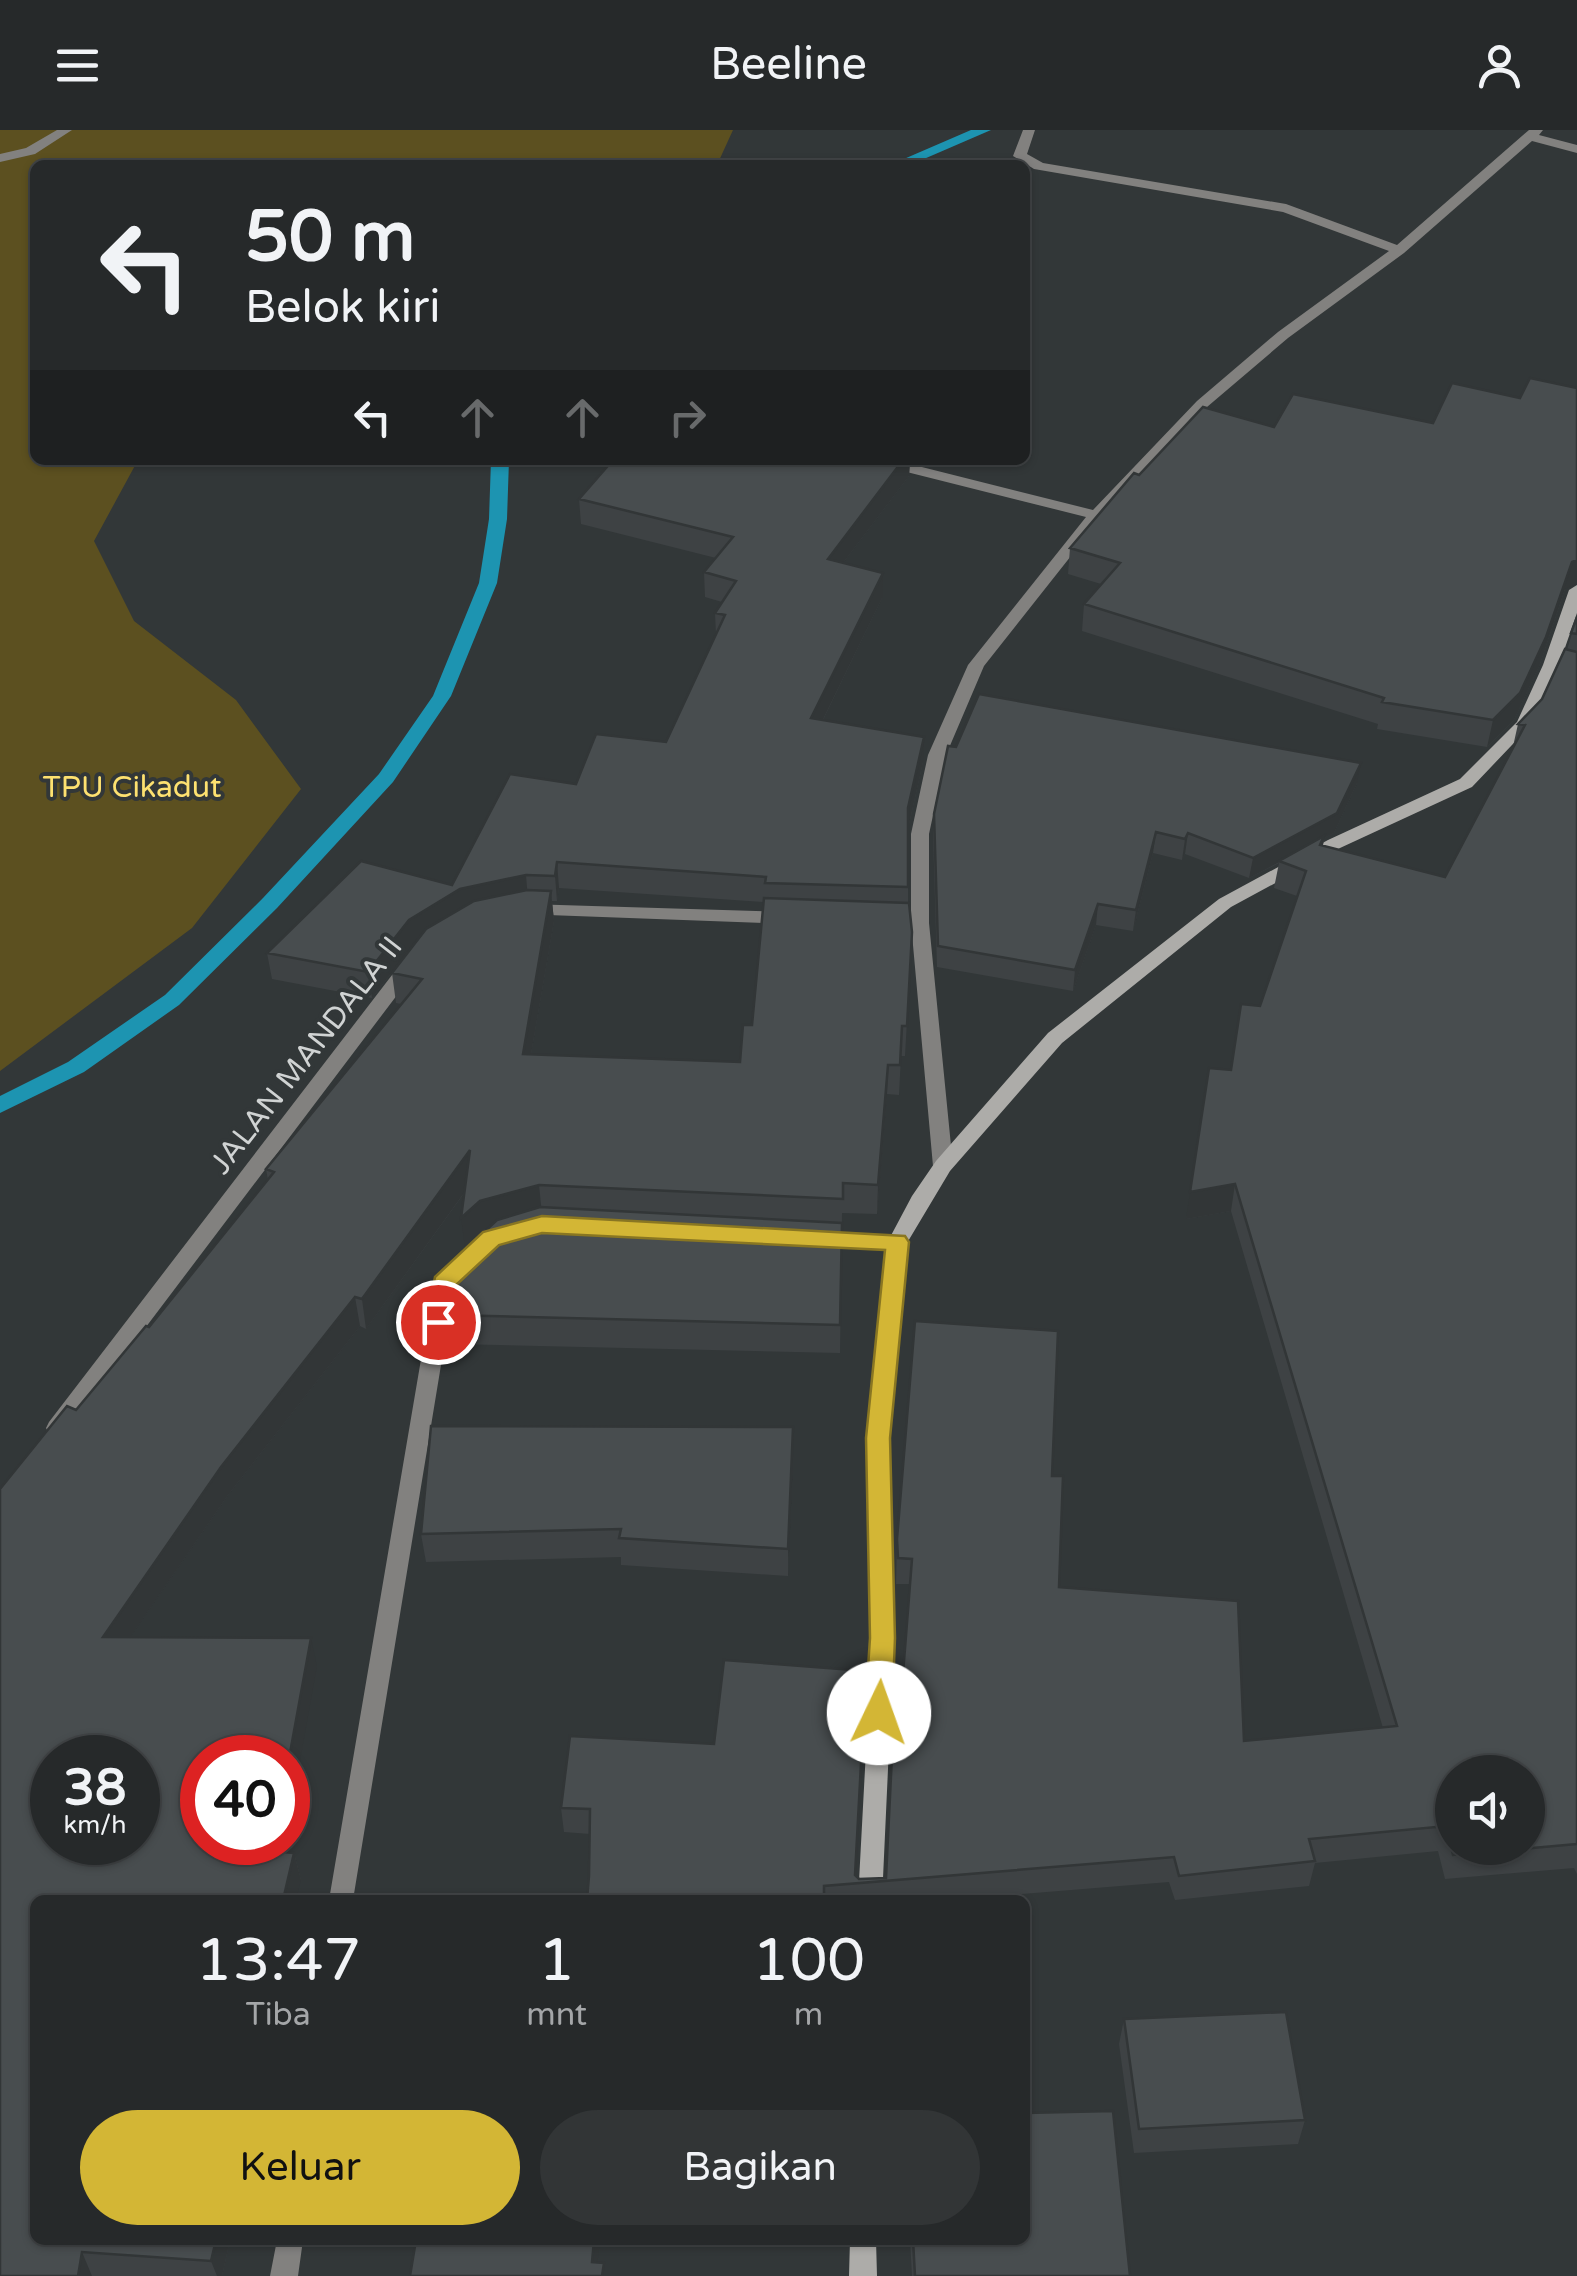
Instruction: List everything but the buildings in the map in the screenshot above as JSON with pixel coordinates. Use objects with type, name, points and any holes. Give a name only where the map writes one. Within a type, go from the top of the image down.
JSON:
[{"type":"street","points":[[0,158],[30,151],[66,130]]},
{"type":"street","points":[[1028,130],[1020,156],[1028,160]]},
{"type":"street","points":[[943,1166],[910,923],[920,834],[937,755],[976,665],[1096,515],[1202,404],[1284,335],[1398,250],[1532,133],[1577,149]]},
{"type":"street","points":[[1030,161],[1039,166],[1286,208],[1398,250]]},
{"type":"street","points":[[896,465],[1096,515]]},
{"type":"street","points":[[870,1895],[882,1638],[878,1438],[897,1242],[943,1166],[1055,1038],[1225,903],[1334,844],[1466,783],[1524,724],[1558,667],[1577,590]]},
{"type":"street","points":[[510,914],[529,910],[809,919]]},
{"type":"street","name":"JALAN MANDALA II","points":[[48,1439],[421,952]]},
{"type":"street","points":[[797,1237],[897,1242]]},
{"type":"street","points":[[342,1895],[444,1283],[491,1238]]},
{"type":"street","points":[[284,2276],[289,2245]]},
{"type":"street","points":[[862,2276],[863,2245]]},
{"type":"green space","name":"TPU Cikadut","points":[[0,130],[733,130],[719,160],[30,160],[30,465],[135,465],[94,541],[134,621],[236,700],[301,789],[192,928],[0,1071]]},
{"type":"waterway","points":[[909,160],[984,130]]},
{"type":"waterway","points":[[0,1105],[76,1067],[172,1000],[270,903],[386,778],[442,696],[488,583],[498,519],[500,465]]},
{"type":"route","points":[[438,1322],[444,1283],[491,1238],[542,1225],[897,1242],[878,1438],[882,1638],[879,1713]]}]
